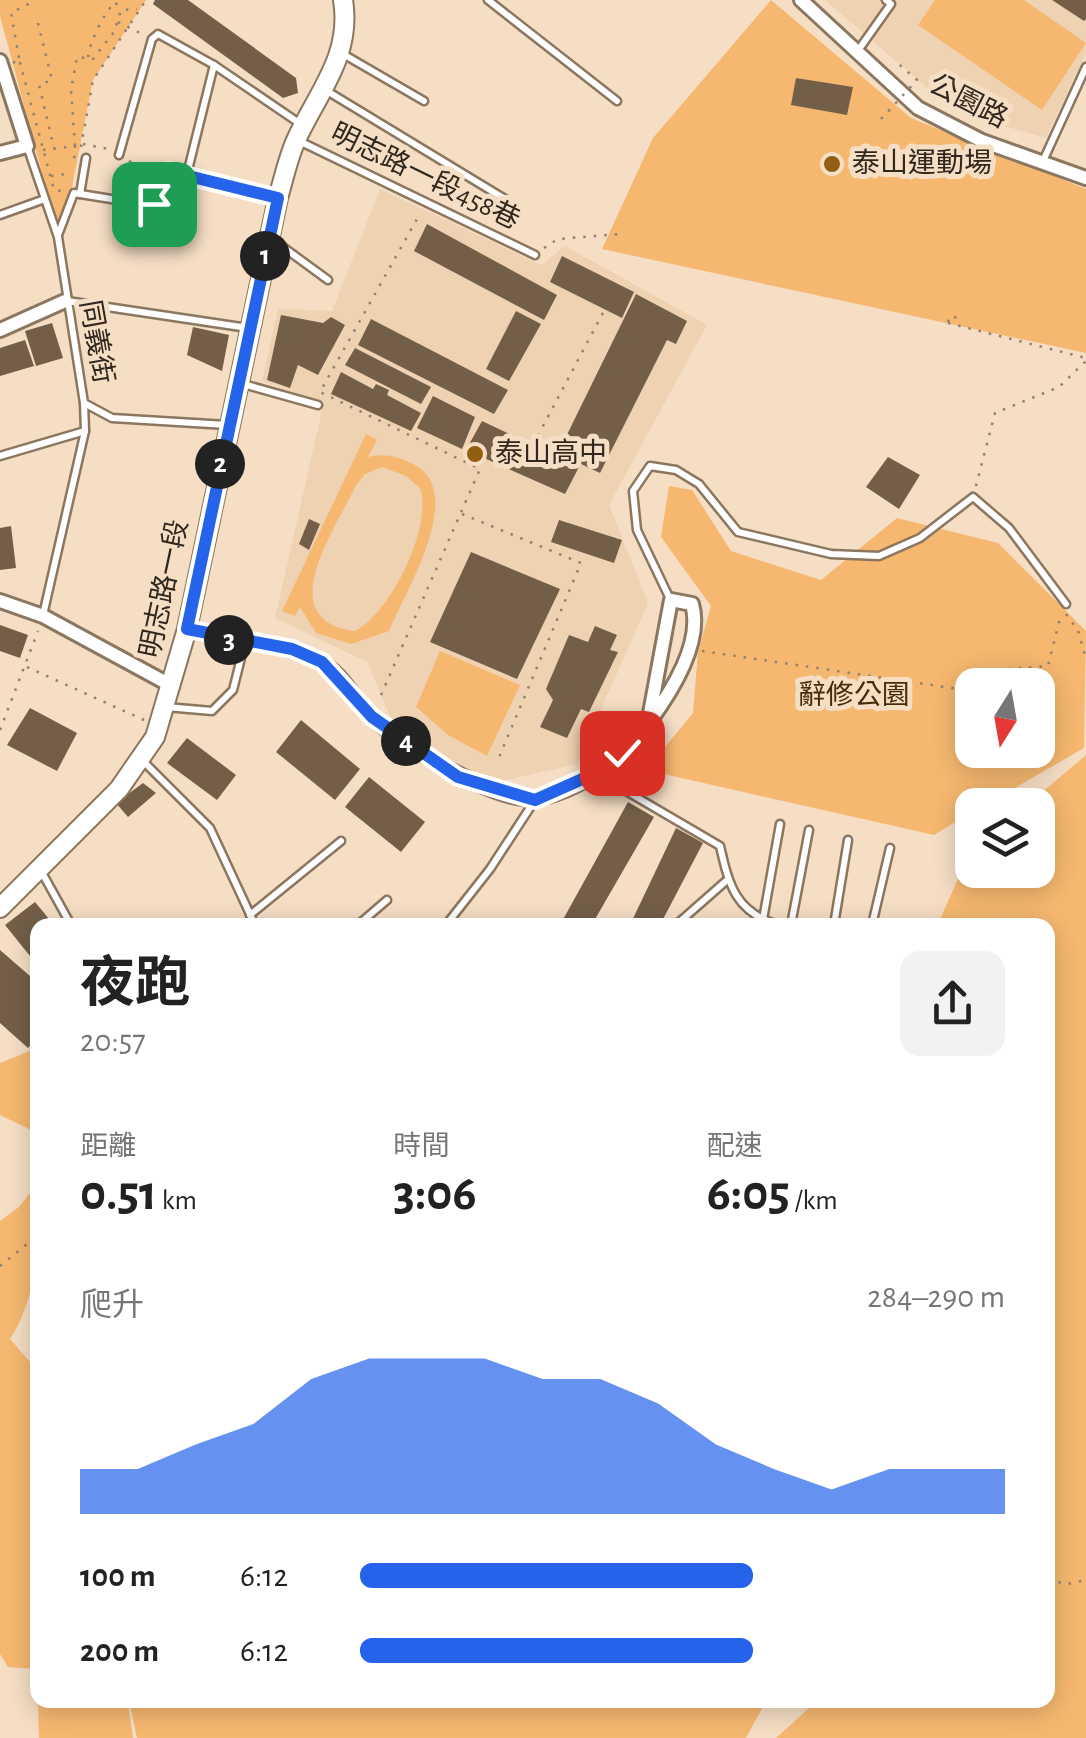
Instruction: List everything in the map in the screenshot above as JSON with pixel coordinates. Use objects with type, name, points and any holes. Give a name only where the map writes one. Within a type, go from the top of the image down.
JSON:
[{"type":"main road","name":"明志路一段","points":[[0,908],[142,760],[157,730],[187,629],[278,198],[300,133],[342,54],[346,28],[343,0]]},
{"type":"street","name":"公園路","points":[[801,0],[918,108],[948,126],[1086,178]]},
{"type":"street","points":[[0,153],[27,146],[1,64]]},
{"type":"street","points":[[0,330],[66,301]]},
{"type":"street","points":[[187,629],[292,649],[322,662],[372,717],[458,777],[535,800],[596,773],[622,753],[648,724],[680,679],[694,606],[671,600],[648,724]]},
{"type":"street","points":[[0,602],[42,616],[172,686]]},
{"type":"lane","points":[[488,0],[617,102]]},
{"type":"lane","points":[[856,54],[891,4],[886,0]]},
{"type":"lane","name":"明志路一段458巷","points":[[152,39],[158,34],[214,65],[300,133],[535,255]]},
{"type":"lane","points":[[119,155],[152,39]]},
{"type":"lane","points":[[342,54],[424,101]]},
{"type":"lane","points":[[187,174],[214,65]]},
{"type":"lane","points":[[1042,162],[1086,66]]},
{"type":"lane","points":[[324,89],[505,199]]},
{"type":"lane","name":"同義街","points":[[27,146],[42,200],[58,236],[84,403],[112,418],[228,425]]},
{"type":"lane","points":[[58,236],[77,194],[86,158]]},
{"type":"lane","points":[[77,194],[186,211]]},
{"type":"lane","points":[[0,215],[42,200]]},
{"type":"lane","points":[[270,237],[328,280]]},
{"type":"lane","points":[[66,301],[249,328]]},
{"type":"lane","points":[[237,382],[318,406]]},
{"type":"lane","points":[[42,616],[84,431],[84,403]]},
{"type":"lane","points":[[0,456],[84,431]]},
{"type":"lane","points":[[671,600],[637,530],[633,491],[650,466],[676,470],[699,484],[738,532],[831,554],[879,556],[920,538],[973,498],[1008,528],[1064,607]]},
{"type":"lane","points":[[165,707],[212,711],[233,690],[245,642]]},
{"type":"lane","points":[[142,760],[210,828],[252,918]]},
{"type":"lane","points":[[596,773],[720,846],[726,881],[742,906],[757,918]]},
{"type":"lane","points":[[452,918],[490,869],[535,800]]},
{"type":"lane","points":[[764,918],[780,824]]},
{"type":"lane","points":[[792,918],[810,830]]},
{"type":"lane","points":[[835,918],[848,840]]},
{"type":"lane","points":[[250,915],[341,841]]},
{"type":"lane","points":[[874,918],[890,848]]},
{"type":"lane","points":[[40,869],[67,918]]},
{"type":"lane","points":[[684,918],[726,881]]},
{"type":"lane","points":[[366,918],[387,900]]},
{"type":"path","points":[[36,0],[11,13],[19,59],[54,190],[64,191],[73,173],[71,90],[78,58],[104,50],[118,22],[120,10],[116,1]]},
{"type":"path","points":[[77,194],[93,80],[146,0]]},
{"type":"path","points":[[88,58],[90,42],[116,1]]},
{"type":"path","points":[[120,10],[140,9]]},
{"type":"path","points":[[118,22],[152,39]]},
{"type":"path","points":[[38,23],[52,80],[39,84],[54,148]]},
{"type":"path","points":[[1,64],[19,59]]},
{"type":"path","points":[[881,119],[917,80],[896,61]]},
{"type":"path","points":[[43,150],[75,146]]},
{"type":"path","points":[[154,204],[157,179],[168,171],[278,198]]},
{"type":"path","points":[[50,176],[73,173]]},
{"type":"path","points":[[381,695],[480,469],[320,392],[418,219]]},
{"type":"path","points":[[535,255],[558,239],[620,234]]},
{"type":"path","points":[[534,446],[605,310]]},
{"type":"path","points":[[958,318],[950,316],[948,323],[1086,360],[1059,387],[995,413],[973,498]]},
{"type":"path","points":[[461,514],[581,563],[497,762]]},
{"type":"path","points":[[1064,607],[1078,630],[1086,660]]},
{"type":"path","points":[[1021,668],[1048,666],[1064,607]]},
{"type":"path","points":[[0,730],[42,616]]},
{"type":"path","points":[[688,649],[955,688]]},
{"type":"path","points":[[26,668],[157,730]]},
{"type":"path","points":[[0,1266],[30,1242]]},
{"type":"path","points":[[1055,1581],[1067,1584],[1086,1580]]},
{"type":"shaded area","points":[[825,0],[1086,0],[1086,53],[1046,138],[955,112]]},
{"type":"shaded area","name":"泰山高中","points":[[380,189],[541,265],[565,246],[707,325],[609,505],[648,603],[577,764],[494,783],[395,728],[367,662],[275,618],[324,402],[262,381],[278,309],[332,311]]},
{"type":"green space","points":[[0,0],[146,0],[93,80],[67,212],[60,221],[52,210],[0,16]]},
{"type":"green space","name":"泰山運動場","points":[[771,0],[911,118],[1086,189],[1086,353],[602,249],[653,138]]},
{"type":"green space","points":[[935,0],[1024,0],[1086,43],[1042,110],[918,25]]},
{"type":"green space","points":[[366,434],[377,440],[368,457],[385,455],[401,459],[428,477],[435,496],[428,542],[389,631],[351,644],[316,633],[300,607],[295,616],[282,611]],"holes":[[[382,467],[406,476],[420,488],[422,504],[415,545],[406,567],[369,621],[355,631],[330,624],[317,610],[313,592],[316,572],[334,527],[365,474]]]},
{"type":"green space","name":"辭修公園","points":[[669,486],[692,490],[731,551],[821,580],[897,518],[998,543],[1086,631],[1084,748],[1055,765],[1055,668],[955,668],[955,768],[1049,768],[1015,788],[955,788],[955,822],[934,835],[646,770],[693,713],[698,652],[711,606],[661,537]]},
{"type":"green space","points":[[440,651],[520,685],[487,756],[448,735],[416,707]]},
{"type":"green space","points":[[1086,755],[1086,1738],[776,1738],[809,1708],[1055,1708],[1055,918],[940,918],[955,886],[1055,888],[1055,788],[1047,788]]},
{"type":"green space","points":[[30,1051],[30,1130],[0,1115],[0,1063]]},
{"type":"green space","points":[[30,1193],[30,1292],[10,1339],[30,1362],[30,1669],[8,1667],[0,1654],[0,1221]]},
{"type":"green space","points":[[38,1708],[129,1708],[133,1738],[39,1738]]},
{"type":"green space","points":[[131,1708],[762,1708],[746,1738],[137,1738]]},
{"type":"building","points":[[155,0],[188,0],[296,78],[298,93],[283,98],[153,4]]},
{"type":"building","points":[[1052,0],[1086,0],[1086,19],[1084,21]]},
{"type":"building","points":[[796,78],[853,87],[847,115],[791,105]]},
{"type":"building","points":[[427,224],[557,295],[544,320],[414,251]]},
{"type":"building","points":[[562,256],[634,292],[622,318],[550,282]]},
{"type":"building","points":[[636,294],[687,321],[676,344],[667,340],[600,473],[558,453]]},
{"type":"building","points":[[516,311],[541,324],[509,381],[486,369]]},
{"type":"building","points":[[281,315],[323,323],[331,317],[345,325],[318,375],[298,365],[290,388],[267,380]]},
{"type":"building","points":[[371,319],[508,390],[494,414],[358,345]]},
{"type":"building","points":[[52,323],[63,358],[36,366],[25,331]]},
{"type":"building","points":[[193,327],[229,335],[222,371],[187,355]]},
{"type":"building","points":[[25,340],[34,366],[0,376],[0,348]]},
{"type":"building","points":[[355,348],[431,387],[421,404],[345,365]]},
{"type":"building","points":[[341,372],[373,389],[376,384],[389,390],[387,395],[421,413],[411,431],[331,394]]},
{"type":"building","points":[[433,396],[475,417],[462,449],[417,428]]},
{"type":"building","points":[[482,421],[579,467],[565,494],[466,450]]},
{"type":"building","points":[[888,457],[920,475],[899,509],[866,487]]},
{"type":"building","points":[[309,519],[320,524],[309,550],[299,544]]},
{"type":"building","points":[[559,520],[622,540],[614,563],[551,542]]},
{"type":"building","points":[[11,526],[16,568],[0,570],[0,528]]},
{"type":"building","points":[[471,552],[560,589],[517,679],[430,642]]},
{"type":"building","points":[[0,625],[28,635],[20,658],[0,651]]},
{"type":"building","points":[[595,626],[617,635],[610,650],[618,652],[589,712],[581,709],[567,738],[540,727],[553,700],[546,689],[569,635],[588,642]]},
{"type":"building","points":[[30,708],[77,733],[57,771],[7,745]]},
{"type":"building","points":[[301,720],[360,769],[335,800],[276,752]]},
{"type":"building","points":[[187,738],[236,775],[217,800],[167,763]]},
{"type":"building","points":[[369,777],[425,822],[401,852],[345,807]]},
{"type":"building","points":[[143,783],[156,793],[128,817],[116,803]]},
{"type":"building","points":[[628,802],[654,817],[596,918],[564,918]]},
{"type":"building","points":[[676,828],[703,843],[664,918],[633,918]]},
{"type":"building","points":[[35,902],[48,918],[30,918],[30,956],[5,925]]},
{"type":"building","points":[[0,950],[30,976],[30,1046],[0,1023]]},
{"type":"place","name":"泰山運動場","points":[[832,164]]},
{"type":"place","name":"泰山高中","points":[[475,454]]},
{"type":"route","points":[[154,204],[157,179],[168,171],[278,198],[187,629],[223,639],[292,649],[322,662],[348,686],[372,717],[458,777],[535,800],[596,773],[622,753]]}]
